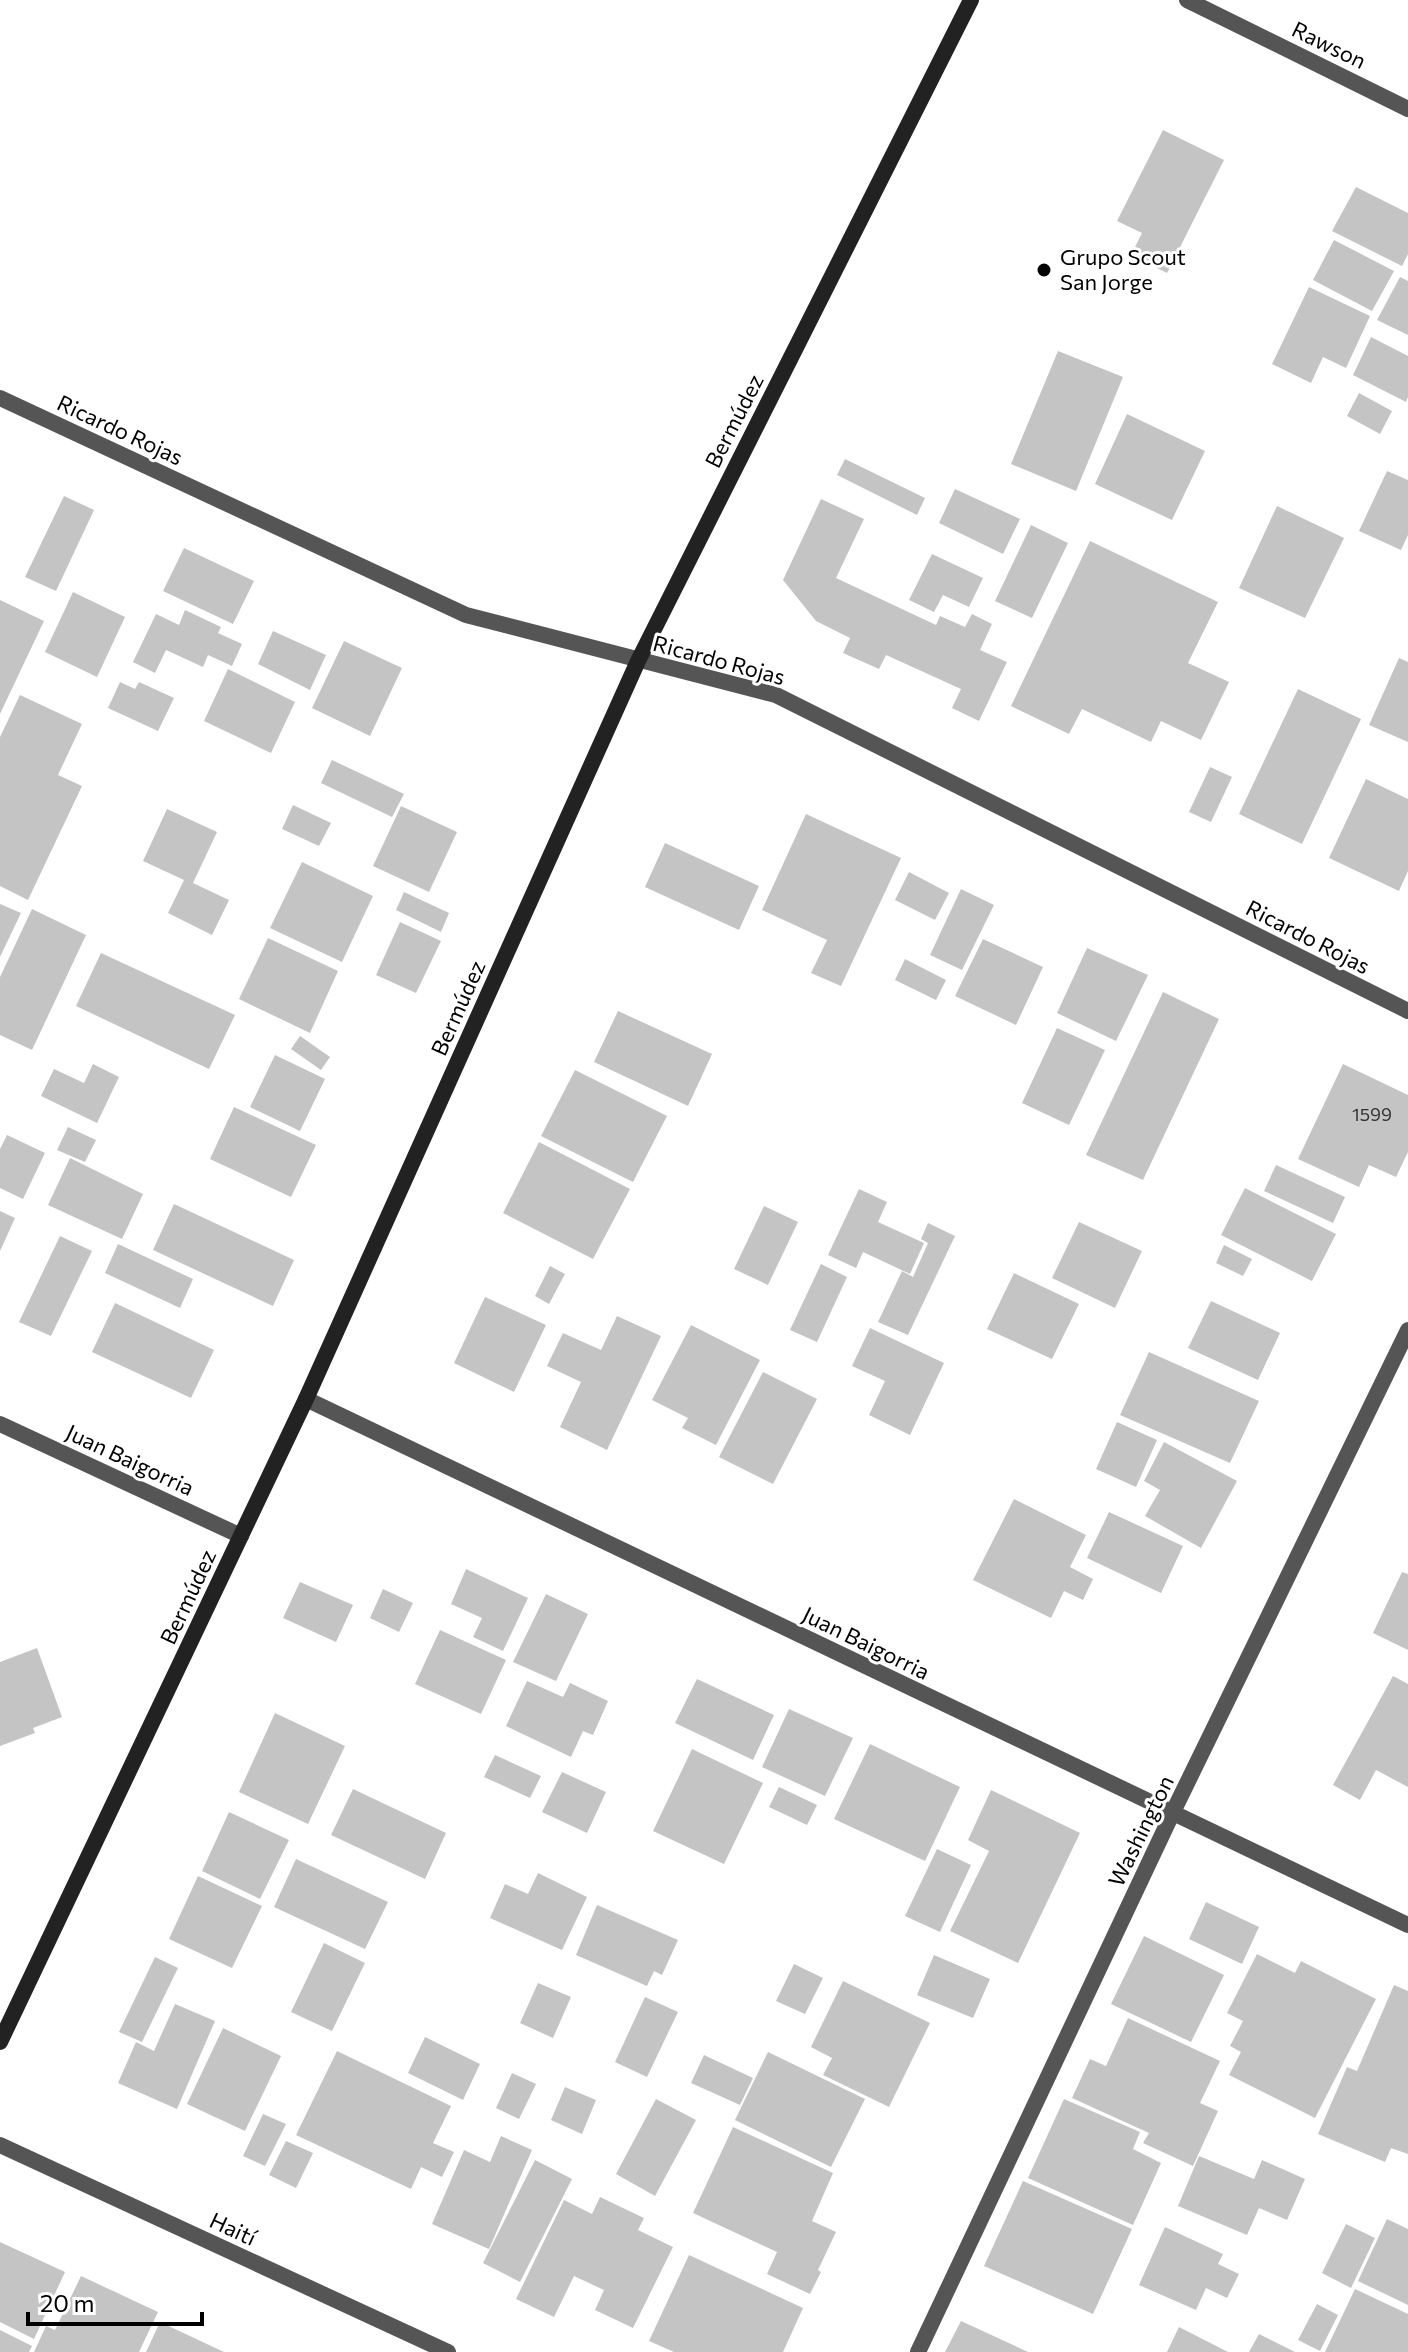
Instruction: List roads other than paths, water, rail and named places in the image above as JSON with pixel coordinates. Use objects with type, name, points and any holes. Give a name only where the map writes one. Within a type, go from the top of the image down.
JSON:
[{"type":"main road","name":"Bermúdez","points":[[0,2042],[306,1399],[638,661],[971,0]]},
{"type":"street","name":"Rawson","points":[[1187,0],[1408,109]]},
{"type":"street","name":"Ricardo Rojas","points":[[0,398],[466,615],[776,695],[1408,1011]]},
{"type":"street","name":"Washington","points":[[918,2352],[1172,1814],[1408,1330]]},
{"type":"street","name":"Juan Baigorria","points":[[306,1399],[1408,1925]]},
{"type":"street","name":"Juan Baigorria","points":[[0,1424],[241,1536]]},
{"type":"street","name":"Haití","points":[[0,2145],[448,2352]]},
{"type":"place","name":"Grupo Scout San Jorge","points":[[1044,270]]}]
